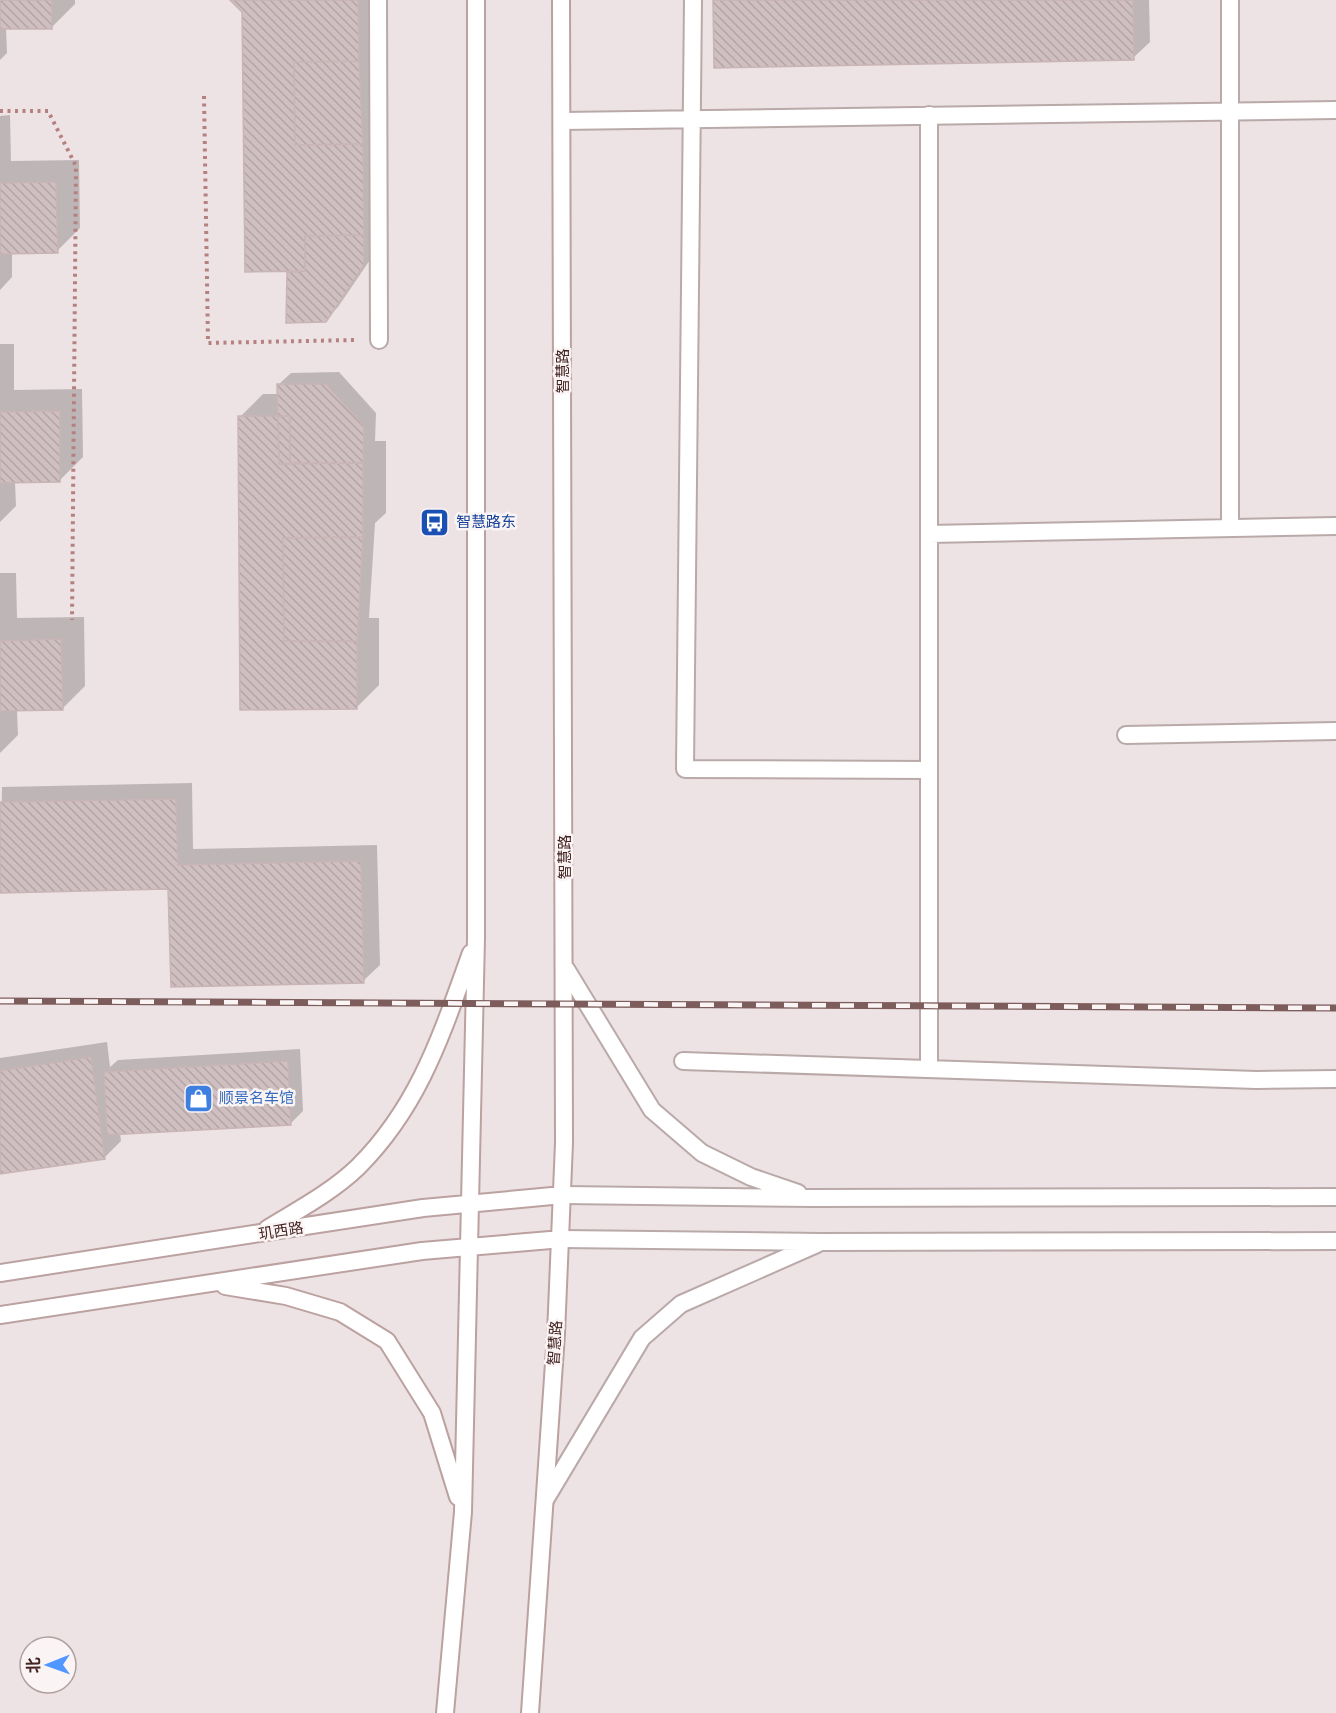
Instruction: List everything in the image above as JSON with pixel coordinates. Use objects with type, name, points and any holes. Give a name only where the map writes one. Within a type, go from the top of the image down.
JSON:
[{"type":"main road","points":[[378,0],[379,340]]},
{"type":"main road","points":[[467,0],[475,30]]},
{"type":"main road","points":[[445,1713],[463,1512],[476,938],[476,0]]},
{"type":"main road","name":"智慧路","points":[[530,1713],[563,1196],[566,969],[561,0]]},
{"type":"main road","points":[[693,0],[685,769],[929,770]]},
{"type":"main road","points":[[1230,0],[1230,528]]},
{"type":"main road","points":[[562,121],[1336,110]]},
{"type":"main road","points":[[928,116],[929,1069]]},
{"type":"main road","points":[[928,534],[1336,526]]},
{"type":"main road","points":[[1126,735],[1336,731]]},
{"type":"main road","points":[[258,1234],[317,1199],[357,1168],[388,1133],[414,1096],[433,1058],[476,938]]},
{"type":"main road","points":[[566,969],[652,1110],[702,1153],[751,1177],[813,1198]]},
{"type":"main road","points":[[683,1061],[1256,1080],[1336,1079]]},
{"type":"main road","name":"玑西路","points":[[0,1273],[470,1202],[563,1196],[1336,1197]]},
{"type":"main road","points":[[0,1315],[469,1245],[562,1239],[821,1242],[1336,1241]]},
{"type":"main road","points":[[545,1500],[642,1338],[681,1304],[821,1242]]},
{"type":"main road","points":[[210,1283],[286,1296],[340,1312],[387,1341],[432,1413],[463,1512]]},
{"type":"path","points":[[204,96],[208,343],[379,340]]},
{"type":"path","points":[[0,111],[48,111],[76,166],[72,620]]},
{"type":"building","points":[[0,0],[52,0],[52,29],[0,29]]},
{"type":"building","points":[[230,0],[358,0],[359,61],[294,62],[295,145],[363,144],[364,235],[305,236],[305,271],[245,272],[242,12]]},
{"type":"building","points":[[713,0],[1133,0],[1134,60],[714,68]]},
{"type":"building","points":[[359,61],[363,144],[295,145],[294,62]]},
{"type":"building","points":[[56,182],[58,253],[0,254],[0,183]]},
{"type":"building","points":[[364,235],[364,265],[326,322],[286,323],[287,272],[305,271],[305,236]]},
{"type":"building","points":[[277,384],[326,384],[364,426],[363,463],[279,464]]},
{"type":"building","points":[[60,411],[60,482],[0,483],[0,412]]},
{"type":"building","points":[[238,416],[290,416],[290,463],[363,463],[363,537],[283,538],[284,641],[357,641],[357,709],[240,710]]},
{"type":"building","points":[[363,537],[357,641],[284,641],[283,538]]},
{"type":"building","points":[[61,639],[63,710],[0,711],[0,641]]},
{"type":"building","points":[[176,799],[178,865],[361,861],[364,983],[171,987],[168,889],[0,893],[0,802]]},
{"type":"building","points":[[91,1057],[105,1159],[0,1174],[0,1071]]},
{"type":"building","name":"顺景名车馆","points":[[288,1061],[291,1125],[107,1135],[104,1072]]},
{"type":"railway","points":[[0,1001],[1336,1008]]},
{"type":"place","name":"智慧路东","points":[[435,522]]},
{"type":"place","name":"顺景名车馆","points":[[198,1098]]}]
